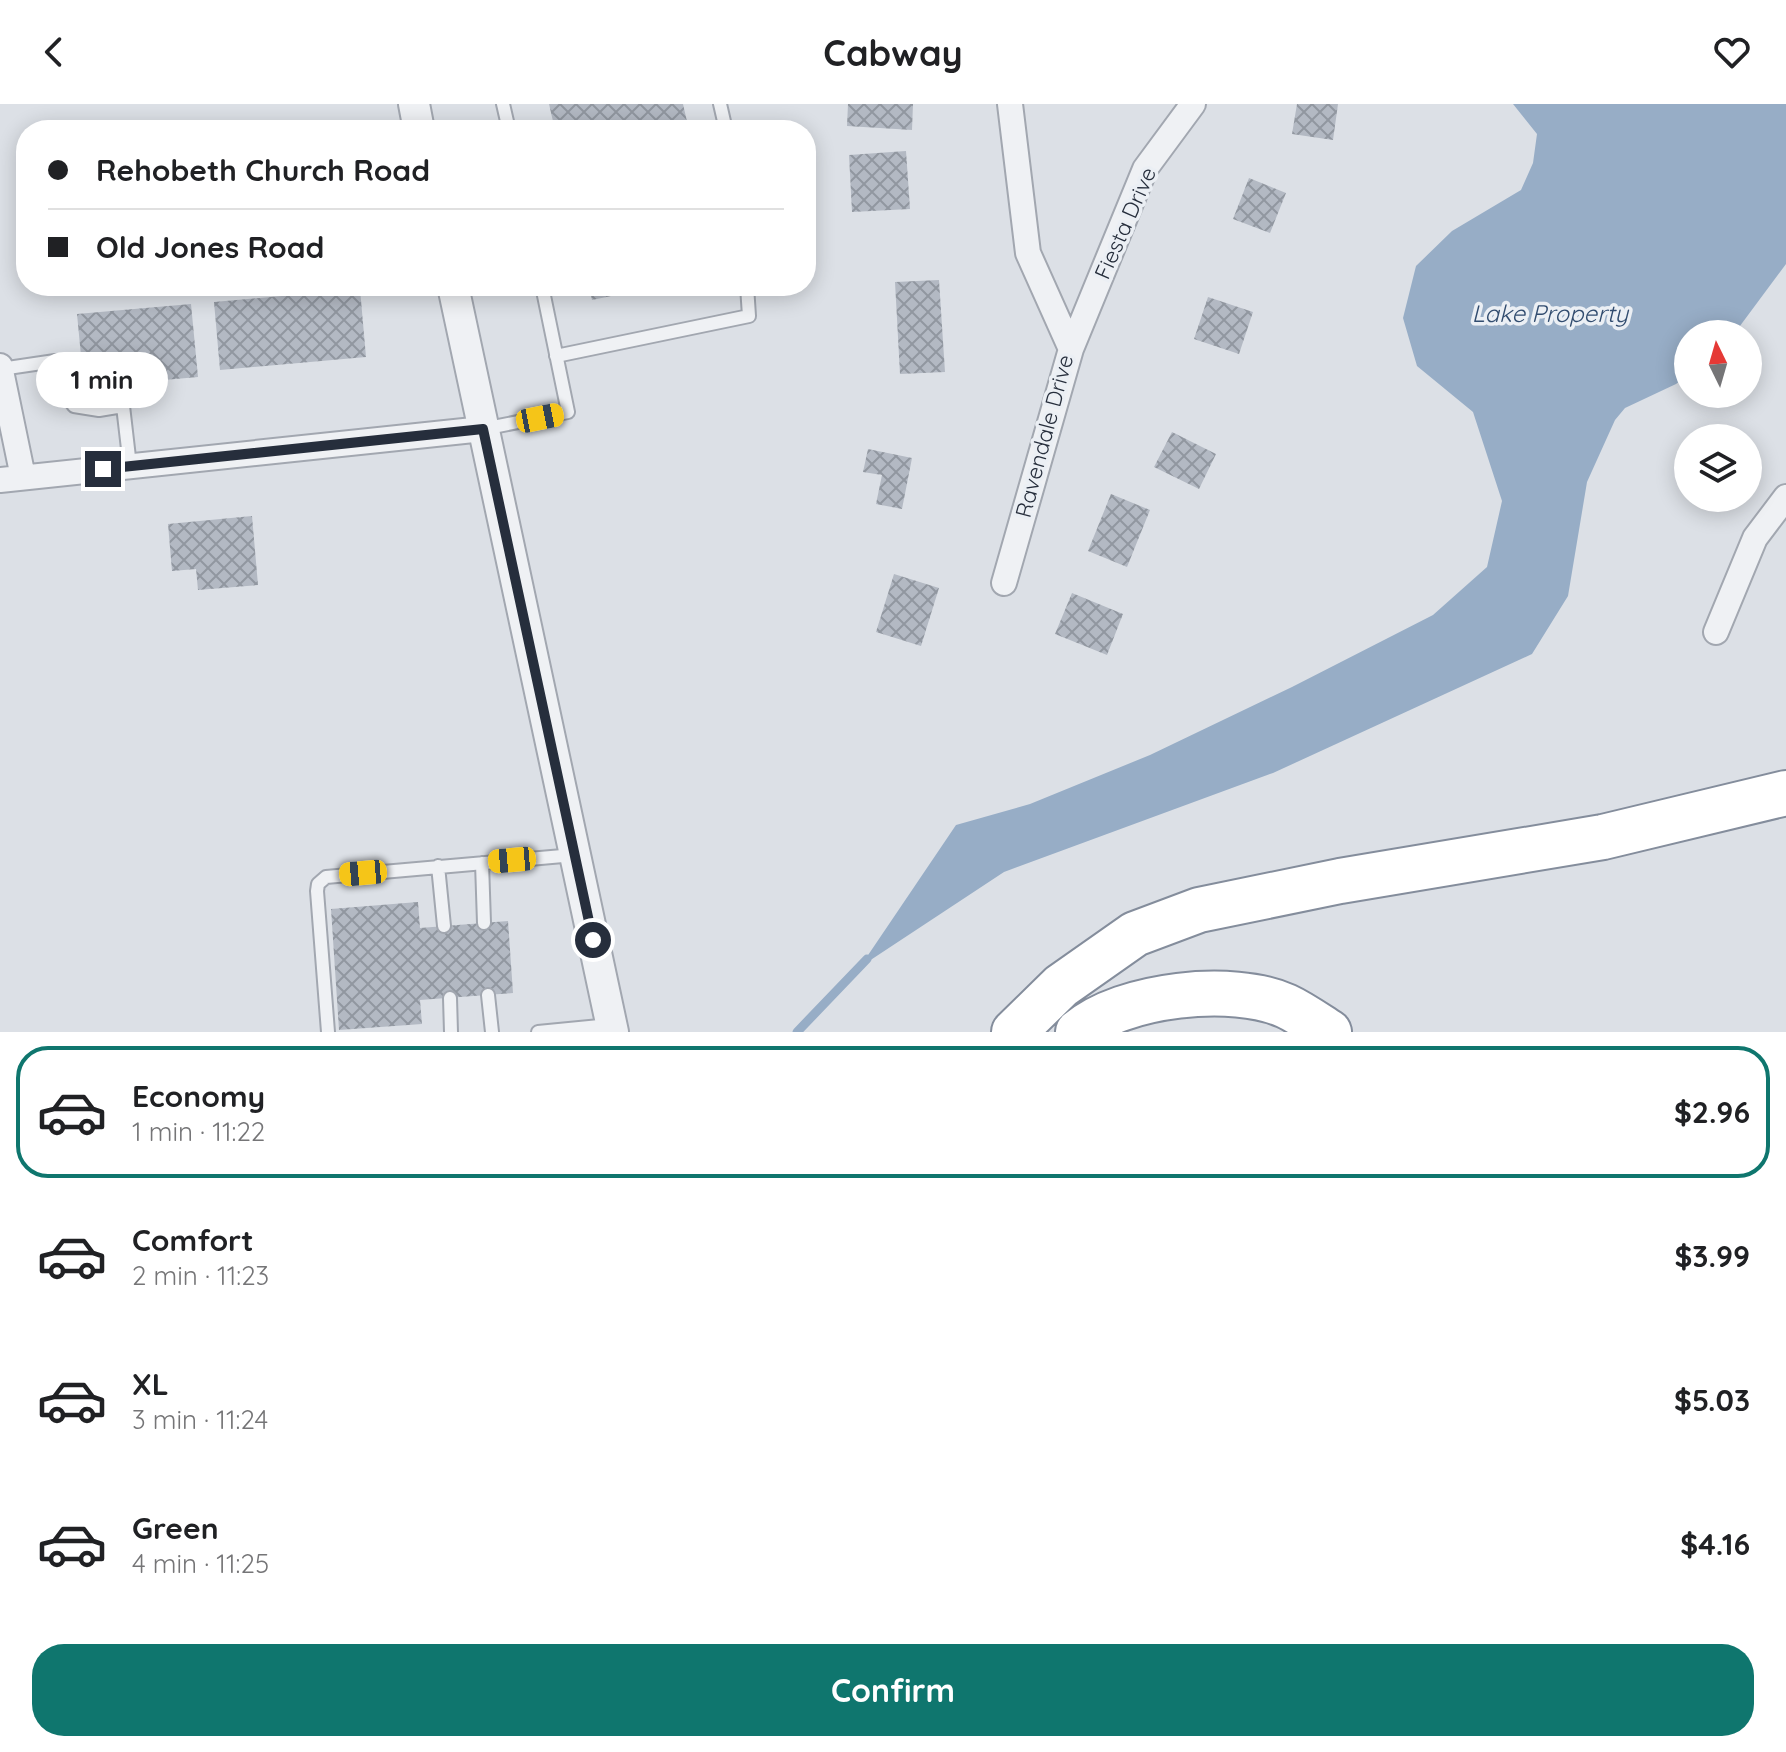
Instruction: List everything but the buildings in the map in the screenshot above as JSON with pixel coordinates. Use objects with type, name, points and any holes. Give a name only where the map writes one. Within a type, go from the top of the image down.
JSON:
[{"type":"highway","points":[[1014,1032],[1061,986],[1135,934],[1199,910],[1340,881],[1603,837],[1786,793]]},
{"type":"highway","points":[[1078,1032],[1089,1022],[1152,999],[1226,992],[1285,1005],[1329,1032]]},
{"type":"street","name":"Ravendale Drive","points":[[1004,583],[1071,349],[1028,253],[1010,104]]},
{"type":"street","name":"Fiesta Drive","points":[[1071,349],[1145,169],[1193,104]]},
{"type":"street","points":[[455,296],[612,1029]]},
{"type":"street","points":[[0,367],[12,478],[483,429]]},
{"type":"street","points":[[1716,632],[1755,538],[1786,497]]},
{"type":"lane","points":[[483,429],[568,412],[544,296]]},
{"type":"lane","points":[[556,356],[749,316],[748,296]]},
{"type":"lane","points":[[0,367],[55,361],[66,395],[74,406],[99,410],[123,406],[130,466]]},
{"type":"lane","points":[[328,1032],[318,884],[326,877],[574,855]]},
{"type":"lane","points":[[482,863],[484,923]]},
{"type":"lane","points":[[438,866],[444,926]]},
{"type":"lane","points":[[488,995],[492,1032]]},
{"type":"lane","points":[[450,998],[451,1032]]},
{"type":"lane","points":[[538,1032],[612,1029]]},
{"type":"water","name":"Lake Property","points":[[1513,104],[1786,104],[1786,264],[1744,320],[1674,320],[1674,385],[1625,408],[1615,420],[1587,482],[1568,596],[1532,654],[1273,773],[1004,872],[860,967],[956,825],[1030,804],[1150,755],[1292,687],[1433,615],[1487,567],[1502,501],[1473,412],[1417,366],[1403,318],[1416,266],[1452,231],[1521,190],[1533,163],[1537,134]]},
{"type":"waterway","points":[[797,1032],[867,959]]},
{"type":"route","points":[[103,469],[483,429],[593,940]]}]
